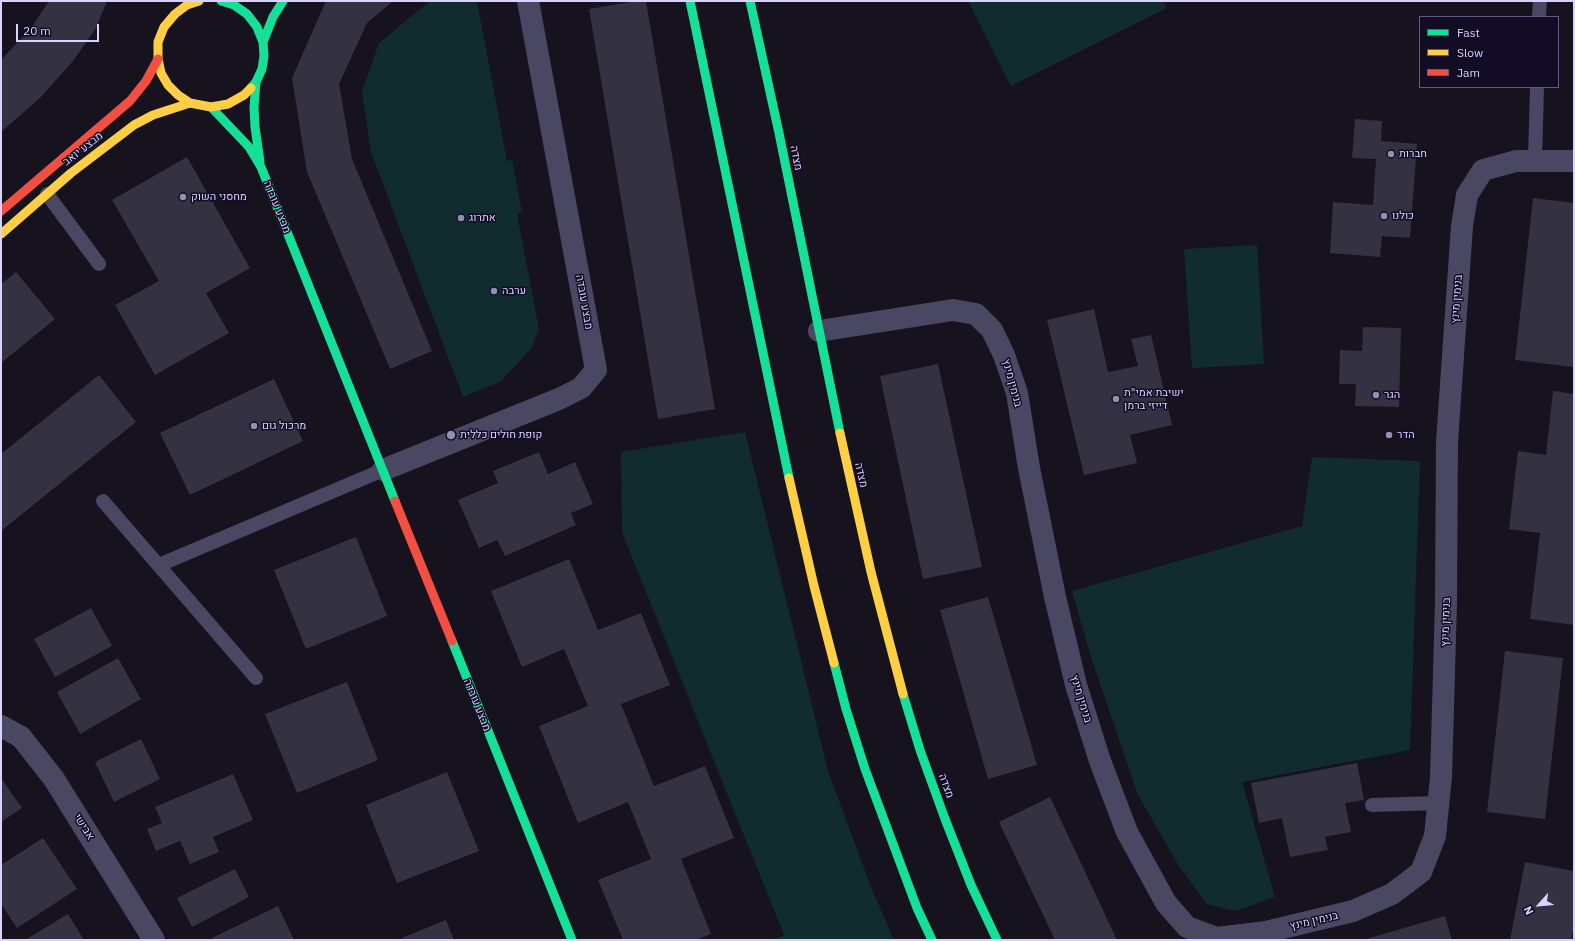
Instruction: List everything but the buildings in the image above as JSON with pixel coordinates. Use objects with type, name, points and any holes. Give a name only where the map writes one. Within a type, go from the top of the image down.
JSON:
[{"type":"main road","points":[[174,1],[175,14]]},
{"type":"main road","points":[[199,1],[187,5],[175,14],[164,27],[158,42],[158,59],[161,73],[168,85],[178,95],[190,103],[211,107],[228,104],[244,95],[256,82],[262,70],[264,56],[263,42],[257,27],[247,14],[234,5],[221,1]]},
{"type":"main road","points":[[234,5],[247,1]]},
{"type":"main road","points":[[263,42],[273,17],[283,1]]},
{"type":"main road","points":[[690,1],[786,464],[822,617],[846,709],[865,769],[916,908],[932,940]]},
{"type":"main road","name":"מצדה","points":[[750,1],[844,451],[871,572],[920,750],[971,884],[998,940]]},
{"type":"main road","name":"מבצע יואב","points":[[1,211],[130,101],[146,82],[158,59]]},
{"type":"main road","name":"מבצע עובדה","points":[[256,82],[254,113],[261,167]]},
{"type":"main road","name":"מבצע יואב","points":[[1,234],[71,173],[134,125],[153,115],[190,103]]},
{"type":"main road","name":"מבצע עובדה","points":[[211,107],[249,147],[261,167],[572,940]]},
{"type":"street","name":"מבצע עובדה","points":[[383,470],[559,399],[581,388],[596,370],[528,1]]},
{"type":"street","name":"בנימין מינץ","points":[[819,332],[953,310],[976,314],[992,330],[1004,355],[1017,393],[1029,468],[1055,597],[1076,685],[1100,760],[1127,832],[1166,903],[1187,927],[1202,936],[1217,938],[1266,932],[1354,911],[1392,894],[1421,872],[1435,836],[1441,777],[1446,603],[1447,442],[1462,226],[1467,195],[1483,170],[1516,161],[1574,161]]},
{"type":"street","name":"אבישי","points":[[1,726],[21,737],[54,779],[154,940]]},
{"type":"lane","points":[[1539,16],[1540,1]]},
{"type":"lane","points":[[1535,161],[1537,88]]},
{"type":"lane","points":[[47,194],[99,264]]},
{"type":"lane","points":[[159,565],[383,470]]},
{"type":"lane","points":[[104,501],[256,678]]},
{"type":"lane","points":[[1372,806],[1438,803]]},
{"type":"green space","points":[[430,1],[477,1],[507,161],[512,160],[522,212],[517,214],[539,329],[531,349],[500,382],[463,397],[371,152],[362,92],[379,43]]},
{"type":"green space","points":[[968,1],[1163,1],[1167,8],[1011,86]]},
{"type":"green space","points":[[1257,245],[1264,364],[1192,368],[1184,249]]},
{"type":"green space","points":[[745,432],[828,771],[871,887],[894,940],[773,940],[784,935],[622,532],[621,452]]},
{"type":"green space","points":[[1312,457],[1420,461],[1410,750],[1242,782],[1275,897],[1235,911],[1207,904],[1179,866],[1138,795],[1091,657],[1072,591],[1302,526]]},
{"type":"traffic: fast","points":[[221,1],[234,5],[247,14],[257,27],[263,42],[264,56],[262,69],[256,82],[251,88]]},
{"type":"traffic: fast","points":[[263,42],[273,17],[283,1]]},
{"type":"traffic: fast","points":[[690,1],[789,478]]},
{"type":"traffic: fast","points":[[750,1],[779,133],[840,433]]},
{"type":"traffic: fast","points":[[256,82],[254,107],[260,162]]},
{"type":"traffic: fast","points":[[211,107],[249,147],[261,167],[395,501]]},
{"type":"traffic: fast","points":[[452,641],[572,940]]},
{"type":"traffic: fast","points":[[834,663],[846,709],[865,769],[917,908],[932,940]]},
{"type":"traffic: fast","points":[[903,694],[920,750],[945,819],[971,885],[997,940]]},
{"type":"traffic: slow","points":[[199,1],[187,5],[175,14],[164,27],[158,42],[158,59],[161,73],[168,85],[178,95],[190,103],[211,107],[228,104],[244,95],[251,88]]},
{"type":"traffic: slow","points":[[1,234],[71,173],[134,125],[153,115],[190,103]]},
{"type":"traffic: slow","points":[[840,433],[871,572],[903,694]]},
{"type":"traffic: slow","points":[[789,478],[814,586],[834,663]]},
{"type":"traffic: jam","points":[[1,211],[130,101],[146,81],[158,59]]},
{"type":"traffic: jam","points":[[395,501],[452,641]]},
{"type":"place","name":"חברות","points":[[1391,154]]},
{"type":"place","name":"מחסני השוק","points":[[183,197]]},
{"type":"place","name":"כולנו","points":[[1384,216]]},
{"type":"place","name":"אתרוג","points":[[461,218]]},
{"type":"place","name":"ערבה","points":[[494,291]]},
{"type":"place","name":"הגר","points":[[1376,395]]},
{"type":"place","name":"ישיבת אמי\"ת דייזי ברמן","points":[[1116,399]]},
{"type":"place","name":"מרכול גום","points":[[254,426]]},
{"type":"place","name":"קופת חולים כללית","points":[[451,435]]},
{"type":"place","name":"הדר","points":[[1389,435]]}]
